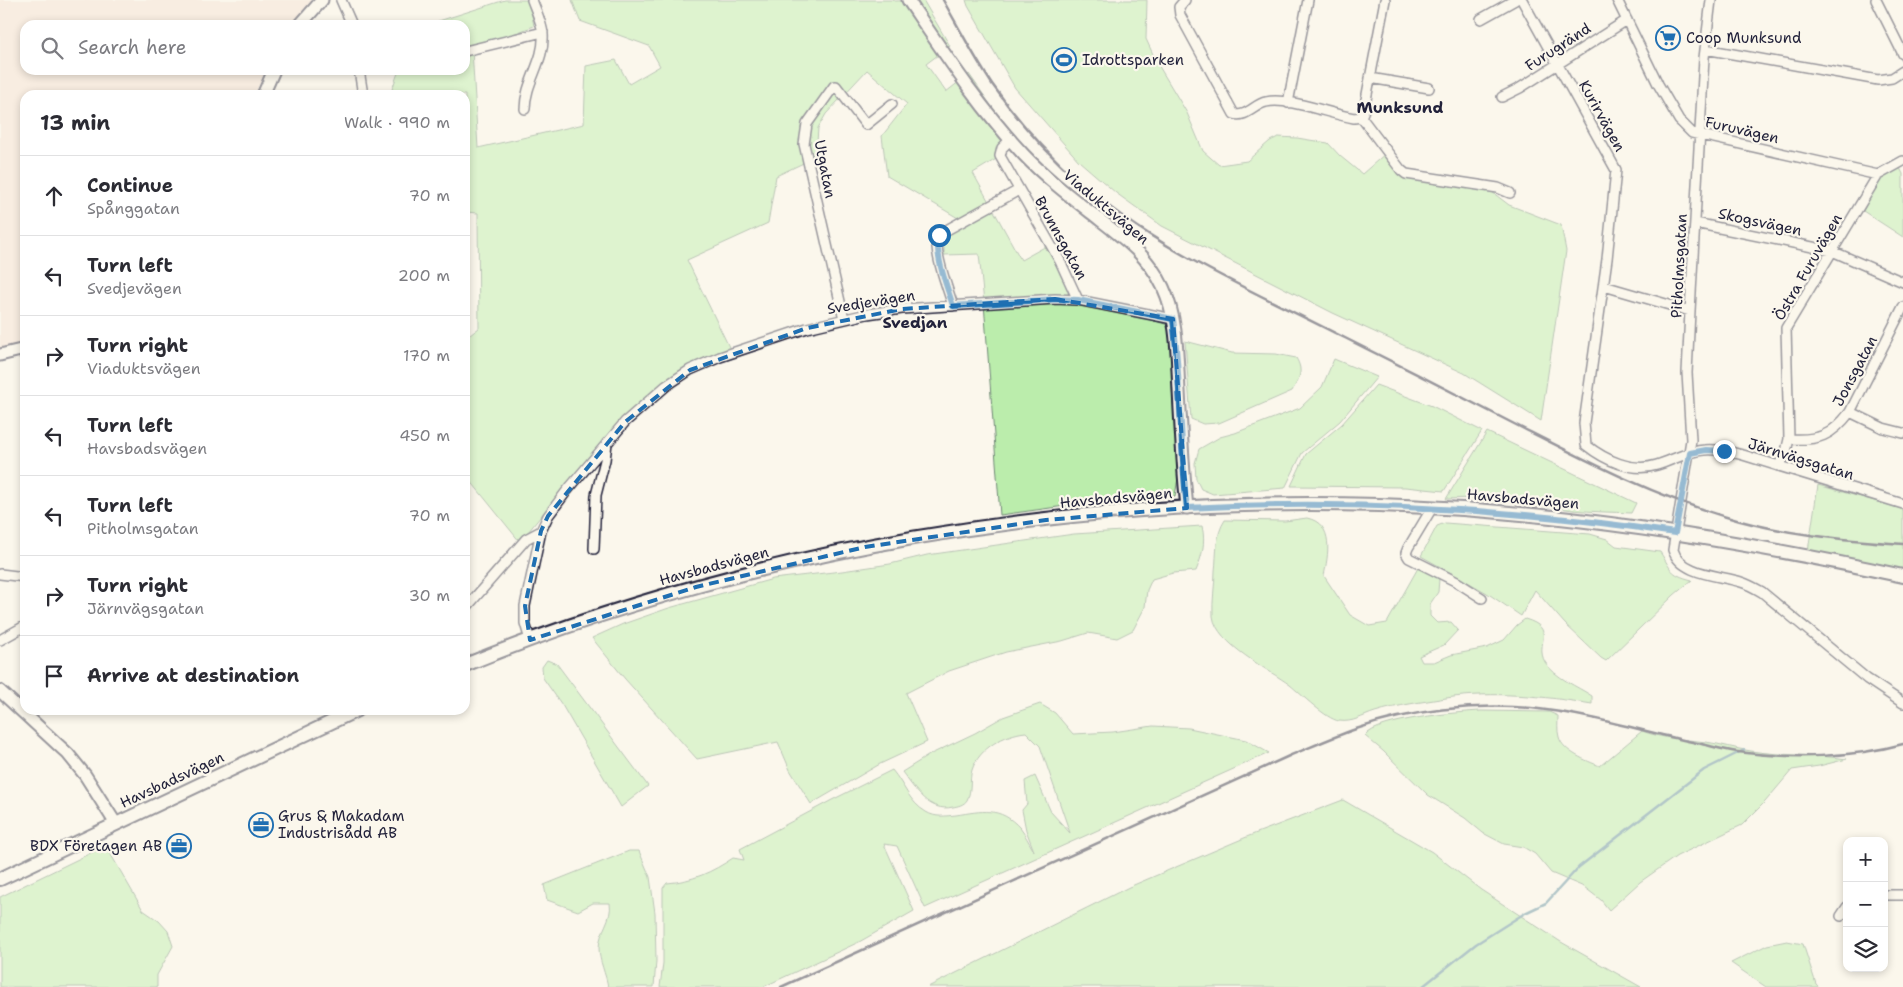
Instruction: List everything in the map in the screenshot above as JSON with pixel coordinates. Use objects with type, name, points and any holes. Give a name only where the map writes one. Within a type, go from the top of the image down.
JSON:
[{"type":"main road","name":"Havsbadsvägen","points":[[470,662],[644,602],[813,557],[991,526],[1187,508],[1326,504],[1432,508],[1552,517],[1675,533],[1784,552],[1903,576]]},
{"type":"main road","name":"Havsbadsvägen","points":[[0,879],[346,715]]},
{"type":"street","points":[[304,20],[322,0]]},
{"type":"street","points":[[341,0],[350,20]]},
{"type":"street","points":[[525,109],[527,88],[540,58],[543,32],[532,0]]},
{"type":"street","name":"Viaduktsvägen","points":[[908,0],[975,96],[1011,140],[1060,189],[1121,235],[1138,251],[1153,268],[1164,287],[1171,308],[1176,346],[1187,508]]},
{"type":"street","points":[[1185,0],[1179,7],[1180,15],[1234,114],[1238,116],[1244,114],[1265,102],[1288,103],[1351,117],[1361,117]]},
{"type":"street","points":[[1288,103],[1308,0]]},
{"type":"street","points":[[1361,117],[1364,110],[1385,0]]},
{"type":"street","points":[[1481,20],[1515,0]]},
{"type":"street","name":"Kurirvägen","points":[[1522,0],[1616,170],[1604,286],[1584,423],[1586,445],[1598,455],[1630,466],[1643,468],[1690,453]]},
{"type":"street","name":"Furuvägen","points":[[1617,0],[1658,84],[1679,120],[1692,133],[1878,175]]},
{"type":"street","name":"Pitholmsgatan","points":[[1711,0],[1705,49],[1687,373],[1691,428],[1690,453],[1673,550],[1680,562],[1689,568],[1742,582],[1762,592],[1867,679],[1903,703]]},
{"type":"street","points":[[1876,0],[1903,54]]},
{"type":"street","name":"Furugränd","points":[[1502,97],[1520,88],[1627,20]]},
{"type":"street","points":[[470,50],[543,32]]},
{"type":"street","points":[[1705,49],[1878,80],[1892,78],[1903,71]]},
{"type":"street","points":[[265,90],[272,75]]},
{"type":"street","points":[[360,75],[362,90]]},
{"type":"street","points":[[1370,78],[1429,88]]},
{"type":"street","name":"Utgatan","points":[[844,319],[807,159],[804,144],[805,133],[812,115],[834,86],[836,86],[866,125],[892,104]]},
{"type":"street","points":[[1361,117],[1405,173],[1414,176],[1498,188],[1510,193]]},
{"type":"street","name":"Brunnsgatan","points":[[1011,140],[1002,148],[1000,156],[1060,261],[1078,300]]},
{"type":"street","points":[[1878,175],[1903,162]]},
{"type":"street","name":"Östra Furuvägen","points":[[1778,466],[1785,456],[1789,439],[1786,328],[1878,175]]},
{"type":"street","name":"Brunnsgatan","points":[[953,306],[939,255],[937,242],[939,235],[1019,190]]},
{"type":"street","name":"Skogsvägen","points":[[1695,223],[1832,251],[1903,282]]},
{"type":"street","points":[[1604,286],[1690,311]]},
{"type":"street","name":"Svedjevägen","points":[[530,640],[525,623],[525,606],[541,531],[548,516],[607,442],[644,404],[690,370],[720,357],[807,328],[867,314],[902,309],[1056,299],[1078,300],[1173,319]]},
{"type":"street","name":"Jonsgatan","points":[[1789,439],[1806,440],[1823,436],[1841,424],[1850,412],[1903,307]]},
{"type":"street","points":[[0,355],[20,350]]},
{"type":"street","points":[[1850,412],[1883,428],[1903,433]]},
{"type":"street","points":[[594,549],[596,495],[605,460],[607,442]]},
{"type":"street","name":"Järnvägsgatan","points":[[1690,453],[1706,450],[1743,455],[1903,504]]},
{"type":"street","points":[[1432,508],[1406,553],[1409,558],[1457,582],[1482,598]]},
{"type":"street","name":"Svedjevägen","points":[[470,603],[526,539],[541,531]]},
{"type":"street","points":[[0,574],[20,576]]},
{"type":"street","points":[[0,640],[20,629]]},
{"type":"street","points":[[0,691],[20,710]]},
{"type":"street","points":[[26,715],[68,754],[85,775],[116,824]]},
{"type":"street","points":[[1888,895],[1903,895]]},
{"type":"highlighted area","points":[[1055,299],[1173,319],[1187,508],[1046,520],[865,547],[696,587],[530,640],[525,606],[541,531],[548,516],[625,422],[690,370],[807,328],[902,309]]},
{"type":"shaded area","points":[[0,0],[317,0],[296,20],[20,20],[20,75],[264,75],[256,90],[20,90],[20,349],[0,356]]},
{"type":"green space","points":[[505,0],[529,0],[534,26],[472,50],[478,148],[584,124],[586,66],[616,60],[629,84],[660,66],[649,46],[580,21],[572,0],[923,0],[950,46],[926,64],[946,92],[969,74],[1011,134],[1003,155],[973,173],[1021,260],[1050,244],[1067,283],[1069,303],[1117,310],[1179,328],[1181,460],[1175,496],[1101,501],[1000,515],[979,254],[944,255],[944,240],[949,223],[958,218],[887,176],[882,136],[907,104],[867,70],[826,114],[818,128],[816,157],[776,176],[768,223],[687,260],[729,347],[629,414],[591,454],[520,542],[470,480],[470,335],[479,328],[478,213],[470,212],[470,90],[392,90],[397,75],[470,75],[470,20],[442,20]]},
{"type":"green space","points":[[966,0],[1147,0],[1146,39],[1157,63],[1187,113],[1203,151],[1219,165],[1247,161],[1270,141],[1278,137],[1328,143],[1340,156],[1362,174],[1386,153],[1395,162],[1421,177],[1492,192],[1509,205],[1561,225],[1566,251],[1541,421],[1464,373],[1333,313],[1162,226],[1116,193],[1079,161],[1015,88]]},
{"type":"green space","points":[[1899,166],[1903,174],[1903,237],[1863,211],[1881,175]]},
{"type":"green space","points":[[1185,341],[1232,353],[1276,354],[1296,358],[1300,367],[1298,379],[1292,391],[1219,423],[1203,424],[1191,419]]},
{"type":"green space","points":[[1334,359],[1377,377],[1340,421],[1302,453],[1285,488],[1213,494],[1201,489],[1196,479],[1195,463],[1199,449],[1220,437],[1300,408],[1322,387]]},
{"type":"green space","points":[[1376,385],[1432,406],[1482,431],[1444,491],[1405,487],[1291,486],[1306,454],[1342,424]]},
{"type":"green space","points":[[1487,432],[1636,503],[1631,513],[1573,510],[1494,500],[1446,499]]},
{"type":"green space","points":[[1818,485],[1903,509],[1903,569],[1808,551]]},
{"type":"green space","points":[[1307,518],[1316,521],[1326,533],[1328,550],[1324,576],[1350,615],[1369,626],[1387,623],[1418,568],[1439,579],[1438,592],[1430,604],[1430,616],[1437,623],[1451,622],[1458,630],[1444,645],[1419,656],[1422,662],[1434,662],[1451,655],[1487,648],[1504,640],[1525,619],[1535,623],[1543,632],[1542,655],[1549,668],[1560,677],[1592,696],[1592,704],[1537,697],[1482,695],[1446,698],[1401,706],[1349,721],[1339,721],[1327,716],[1290,685],[1233,646],[1216,626],[1213,616],[1217,544],[1225,520],[1285,521]]},
{"type":"green space","points":[[1445,523],[1590,534],[1607,539],[1616,546],[1660,552],[1675,573],[1692,580],[1606,661],[1565,624],[1535,590],[1521,616],[1487,593],[1421,556],[1437,526]]},
{"type":"green space","points":[[1202,526],[1203,549],[1196,571],[1173,573],[1152,579],[1147,590],[1145,607],[1133,630],[1117,638],[1088,633],[1062,641],[1006,652],[949,671],[906,693],[927,742],[880,764],[811,804],[790,770],[778,742],[697,759],[625,679],[592,638],[623,624],[669,608],[773,579],[890,564],[927,555],[1074,534]]},
{"type":"green space","points":[[547,660],[557,664],[648,786],[621,807],[562,705],[543,678],[542,667]]},
{"type":"green space","points":[[1040,704],[1055,713],[1073,734],[1113,732],[1153,726],[1189,728],[1246,740],[1269,753],[925,908],[897,846],[884,844],[914,911],[859,942],[763,987],[660,987],[663,963],[663,888],[667,883],[702,875],[733,858],[744,860],[740,849],[892,770],[915,803],[926,812],[941,816],[974,812],[998,813],[1013,821],[1020,828],[1034,851],[1026,830],[1022,810],[1027,804],[1025,781],[1035,776],[1051,812],[1070,833],[1040,746],[1026,732],[1002,739],[980,755],[972,770],[969,796],[966,802],[959,806],[944,808],[930,803],[923,798],[902,772],[931,754],[1003,717]]},
{"type":"green space","points":[[1481,711],[1549,712],[1558,716],[1558,734],[1565,747],[1576,755],[1600,766],[1642,731],[1666,737],[1712,743],[1751,751],[1847,759],[1792,770],[1765,802],[1742,825],[1677,856],[1640,882],[1609,910],[1601,900],[1584,887],[1551,873],[1535,854],[1523,847],[1504,844],[1483,833],[1465,818],[1428,795],[1365,736],[1385,725],[1401,721]]},
{"type":"green space","points":[[1343,800],[1432,852],[1481,890],[1561,942],[1641,987],[928,987],[1129,887],[1249,836]]},
{"type":"green space","points":[[103,847],[110,853],[143,910],[159,921],[168,931],[173,946],[157,975],[157,987],[0,987],[0,897]]},
{"type":"green space","points":[[629,851],[639,851],[650,877],[655,913],[656,961],[654,987],[608,987],[599,948],[601,936],[610,914],[610,903],[593,903],[578,911],[547,900],[544,885]]},
{"type":"green space","points":[[1787,941],[1803,944],[1816,984],[1819,987],[1766,987],[1731,963],[1767,945]]},
{"type":"waterway","points":[[1422,987],[1476,944],[1525,913],[1546,903],[1579,867],[1704,770],[1744,750]]},
{"type":"railway","points":[[943,0],[992,84],[1022,123],[1055,160],[1109,207],[1173,249],[1241,286],[1573,454],[1646,488],[1697,508],[1789,532],[1903,544]]},
{"type":"railway","points":[[781,987],[1289,756],[1356,729],[1398,717],[1465,707],[1531,708],[1594,719],[1733,751],[1779,756],[1842,755],[1903,744]]},
{"type":"place","name":"Coop Munksund","points":[[1668,38]]},
{"type":"place","name":"Idrottsparken","points":[[1064,60]]},
{"type":"place","name":"Grus & Makadam Industrisådd AB","points":[[261,825]]},
{"type":"place","name":"BDX Företagen AB","points":[[179,846]]},
{"type":"district","name":"Munksund","points":[[1400,107]]},
{"type":"district","name":"Svedjan","points":[[915,322]]},
{"type":"route","points":[[939,235],[937,242],[939,255],[953,306],[1056,299],[1078,300],[1173,319],[1187,508],[1326,504],[1381,505],[1552,517],[1675,533],[1690,453],[1706,450],[1724,451]]}]
